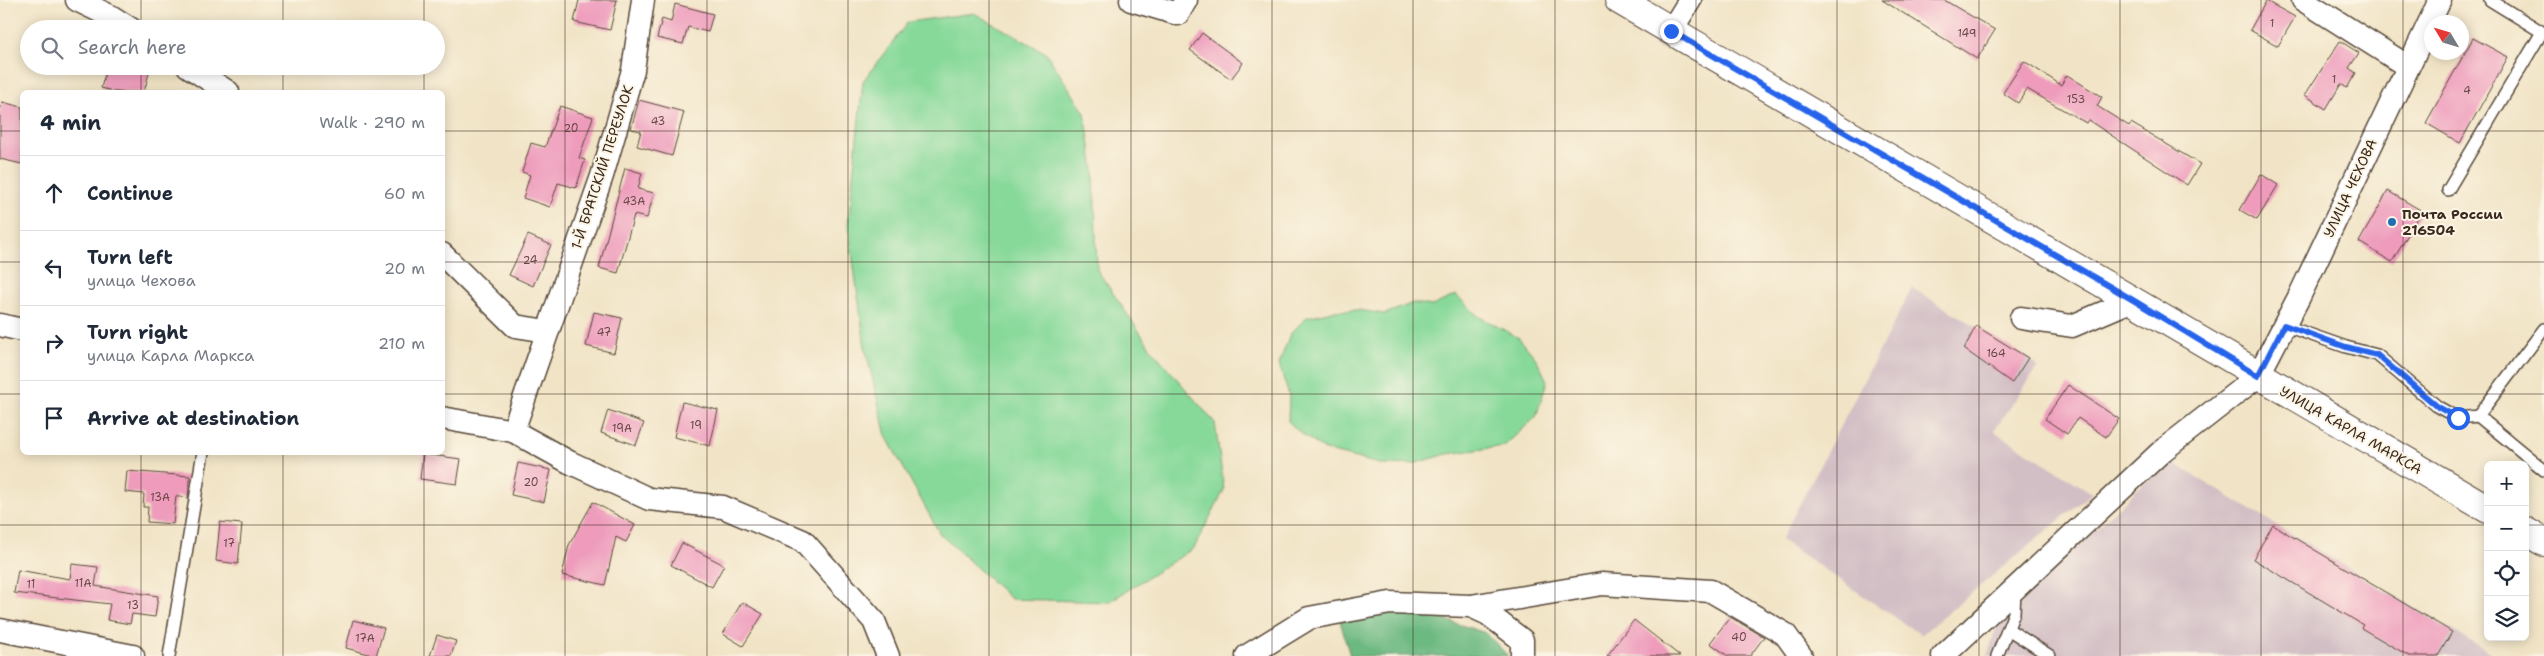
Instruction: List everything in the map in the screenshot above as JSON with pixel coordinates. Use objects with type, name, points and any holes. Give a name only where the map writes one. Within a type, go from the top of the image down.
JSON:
[{"type":"main road","name":"УЛИЦА КАРЛА МАРКСА","points":[[1619,0],[2484,507]]},
{"type":"main road","points":[[2529,533],[2544,542]]},
{"type":"street","points":[[77,0],[118,20]]},
{"type":"street","name":"1-Й БРАТСКИЙ ПЕРЕУЛОК","points":[[513,431],[602,176],[633,70],[643,0]]},
{"type":"street","points":[[1131,0],[1178,14],[1186,0]]},
{"type":"street","points":[[1671,31],[1690,0]]},
{"type":"street","points":[[2302,0],[2407,66]]},
{"type":"street","name":"УЛИЦА ЧЕХОВА","points":[[2258,376],[2440,0]]},
{"type":"street","points":[[202,75],[225,90]]},
{"type":"street","points":[[445,257],[515,326],[547,331]]},
{"type":"street","points":[[2021,318],[2072,326],[2133,300]]},
{"type":"street","points":[[0,325],[20,330]]},
{"type":"street","points":[[1944,656],[2015,587],[2162,451],[2258,376]]},
{"type":"street","points":[[445,419],[513,431],[569,462],[649,499],[723,507],[803,541],[874,621],[888,656]]},
{"type":"street","points":[[1247,656],[1309,618],[1390,603],[1472,606],[1602,584],[1711,591],[1785,634],[1801,656]]},
{"type":"street","points":[[1472,606],[1488,614],[1522,640],[1522,656]]},
{"type":"street","points":[[0,630],[133,656]]},
{"type":"lane","points":[[2448,190],[2542,32],[2495,1]]},
{"type":"lane","points":[[2284,325],[2346,347],[2377,355],[2438,407],[2458,418],[2478,416],[2544,470]]},
{"type":"lane","points":[[2478,416],[2544,329]]},
{"type":"lane","points":[[169,656],[202,455]]},
{"type":"lane","points":[[1997,656],[2014,613],[2015,587]]},
{"type":"lane","points":[[2008,629],[2050,656]]},
{"type":"shaded area","points":[[1912,288],[2028,358],[2038,367],[1994,431],[2092,493],[1921,635],[1781,540]]},
{"type":"shaded area","points":[[2168,460],[2495,656],[1987,656],[1998,622]]},
{"type":"green space","points":[[974,13],[1046,53],[1085,113],[1094,170],[1097,270],[1152,350],[1215,423],[1224,490],[1194,548],[1109,602],[1011,599],[940,534],[886,436],[865,347],[848,224],[863,81],[908,22]]},
{"type":"green space","points":[[1456,295],[1478,316],[1519,338],[1537,360],[1547,381],[1536,417],[1504,446],[1447,454],[1413,464],[1383,465],[1325,450],[1299,432],[1288,421],[1289,396],[1279,364],[1290,334],[1307,317],[1332,311],[1358,310],[1385,314],[1413,303],[1432,306]]},
{"type":"green space","points":[[1369,613],[1429,615],[1486,633],[1508,656],[1350,656],[1340,621]]},
{"type":"building","points":[[579,0],[617,0],[610,30],[574,22]]},
{"type":"building","points":[[1882,0],[1944,0],[1995,30],[1977,59]]},
{"type":"building","points":[[2266,1],[2295,17],[2278,46],[2250,30]]},
{"type":"building","points":[[675,4],[713,14],[708,32],[688,27],[683,44],[657,38],[662,19],[671,22]]},
{"type":"building","points":[[1202,33],[1243,63],[1231,79],[1190,50]]},
{"type":"building","points":[[2473,38],[2508,57],[2460,143],[2426,123],[2461,60],[2469,60],[2469,45]]},
{"type":"building","points":[[2340,41],[2359,53],[2349,68],[2356,73],[2347,88],[2341,84],[2326,109],[2305,95]]},
{"type":"building","points":[[2024,61],[2061,85],[2067,75],[2102,97],[2097,106],[2129,126],[2131,123],[2200,164],[2187,185],[2088,120],[2086,123],[2027,89],[2018,103],[2003,93]]},
{"type":"building","points":[[105,75],[148,75],[145,90],[109,90],[101,88]]},
{"type":"building","points":[[639,100],[684,112],[672,156],[637,146],[641,131],[631,129]]},
{"type":"building","points":[[2,102],[20,106],[20,164],[0,159],[0,113]]},
{"type":"building","points":[[560,106],[593,117],[579,158],[585,160],[576,188],[558,183],[550,207],[523,198],[530,175],[522,172],[531,143],[545,147]]},
{"type":"building","points":[[625,168],[642,173],[638,189],[654,193],[647,218],[634,215],[618,273],[599,268]]},
{"type":"building","points":[[2261,174],[2278,185],[2257,220],[2240,210]]},
{"type":"building","points":[[2388,191],[2422,211],[2392,262],[2359,242]]},
{"type":"building","points":[[528,235],[551,245],[533,286],[509,275]]},
{"type":"building","points":[[594,312],[622,318],[614,353],[586,346]]},
{"type":"building","points":[[1976,326],[2028,358],[2012,383],[1964,349]]},
{"type":"building","points":[[2068,385],[2119,419],[2106,437],[2078,418],[2067,434],[2045,419]]},
{"type":"building","points":[[682,402],[718,410],[710,446],[674,437]]},
{"type":"building","points":[[608,410],[644,423],[636,445],[601,433]]},
{"type":"building","points":[[423,455],[461,459],[457,484],[420,479]]},
{"type":"building","points":[[518,463],[551,470],[544,502],[511,495]]},
{"type":"building","points":[[127,471],[190,476],[188,498],[176,496],[173,524],[147,522],[148,507],[143,507],[144,494],[125,492]]},
{"type":"building","points":[[593,502],[635,525],[626,542],[616,537],[605,585],[562,575],[569,545]]},
{"type":"building","points":[[220,522],[242,524],[238,564],[216,561]]},
{"type":"building","points":[[2273,525],[2452,632],[2438,656],[2409,656],[2361,628],[2363,625],[2253,559]]},
{"type":"building","points":[[682,543],[724,565],[712,587],[671,565]]},
{"type":"building","points":[[72,564],[98,567],[95,586],[158,596],[155,617],[132,614],[130,624],[107,620],[110,604],[14,593],[18,570],[70,579]]},
{"type":"building","points":[[742,602],[763,614],[743,646],[723,634]]},
{"type":"building","points":[[1730,617],[1764,637],[1750,656],[1728,656],[1710,643]]},
{"type":"building","points":[[353,620],[384,628],[376,656],[346,648]]},
{"type":"building","points":[[1634,620],[1680,656],[1607,656]]},
{"type":"building","points":[[437,635],[456,641],[451,656],[430,656]]},
{"type":"place","name":"Почта России 216504","points":[[2392,222]]},
{"type":"route","points":[[1671,31],[2133,300],[2258,376],[2284,325],[2346,347],[2377,355],[2438,407],[2458,418]]}]
